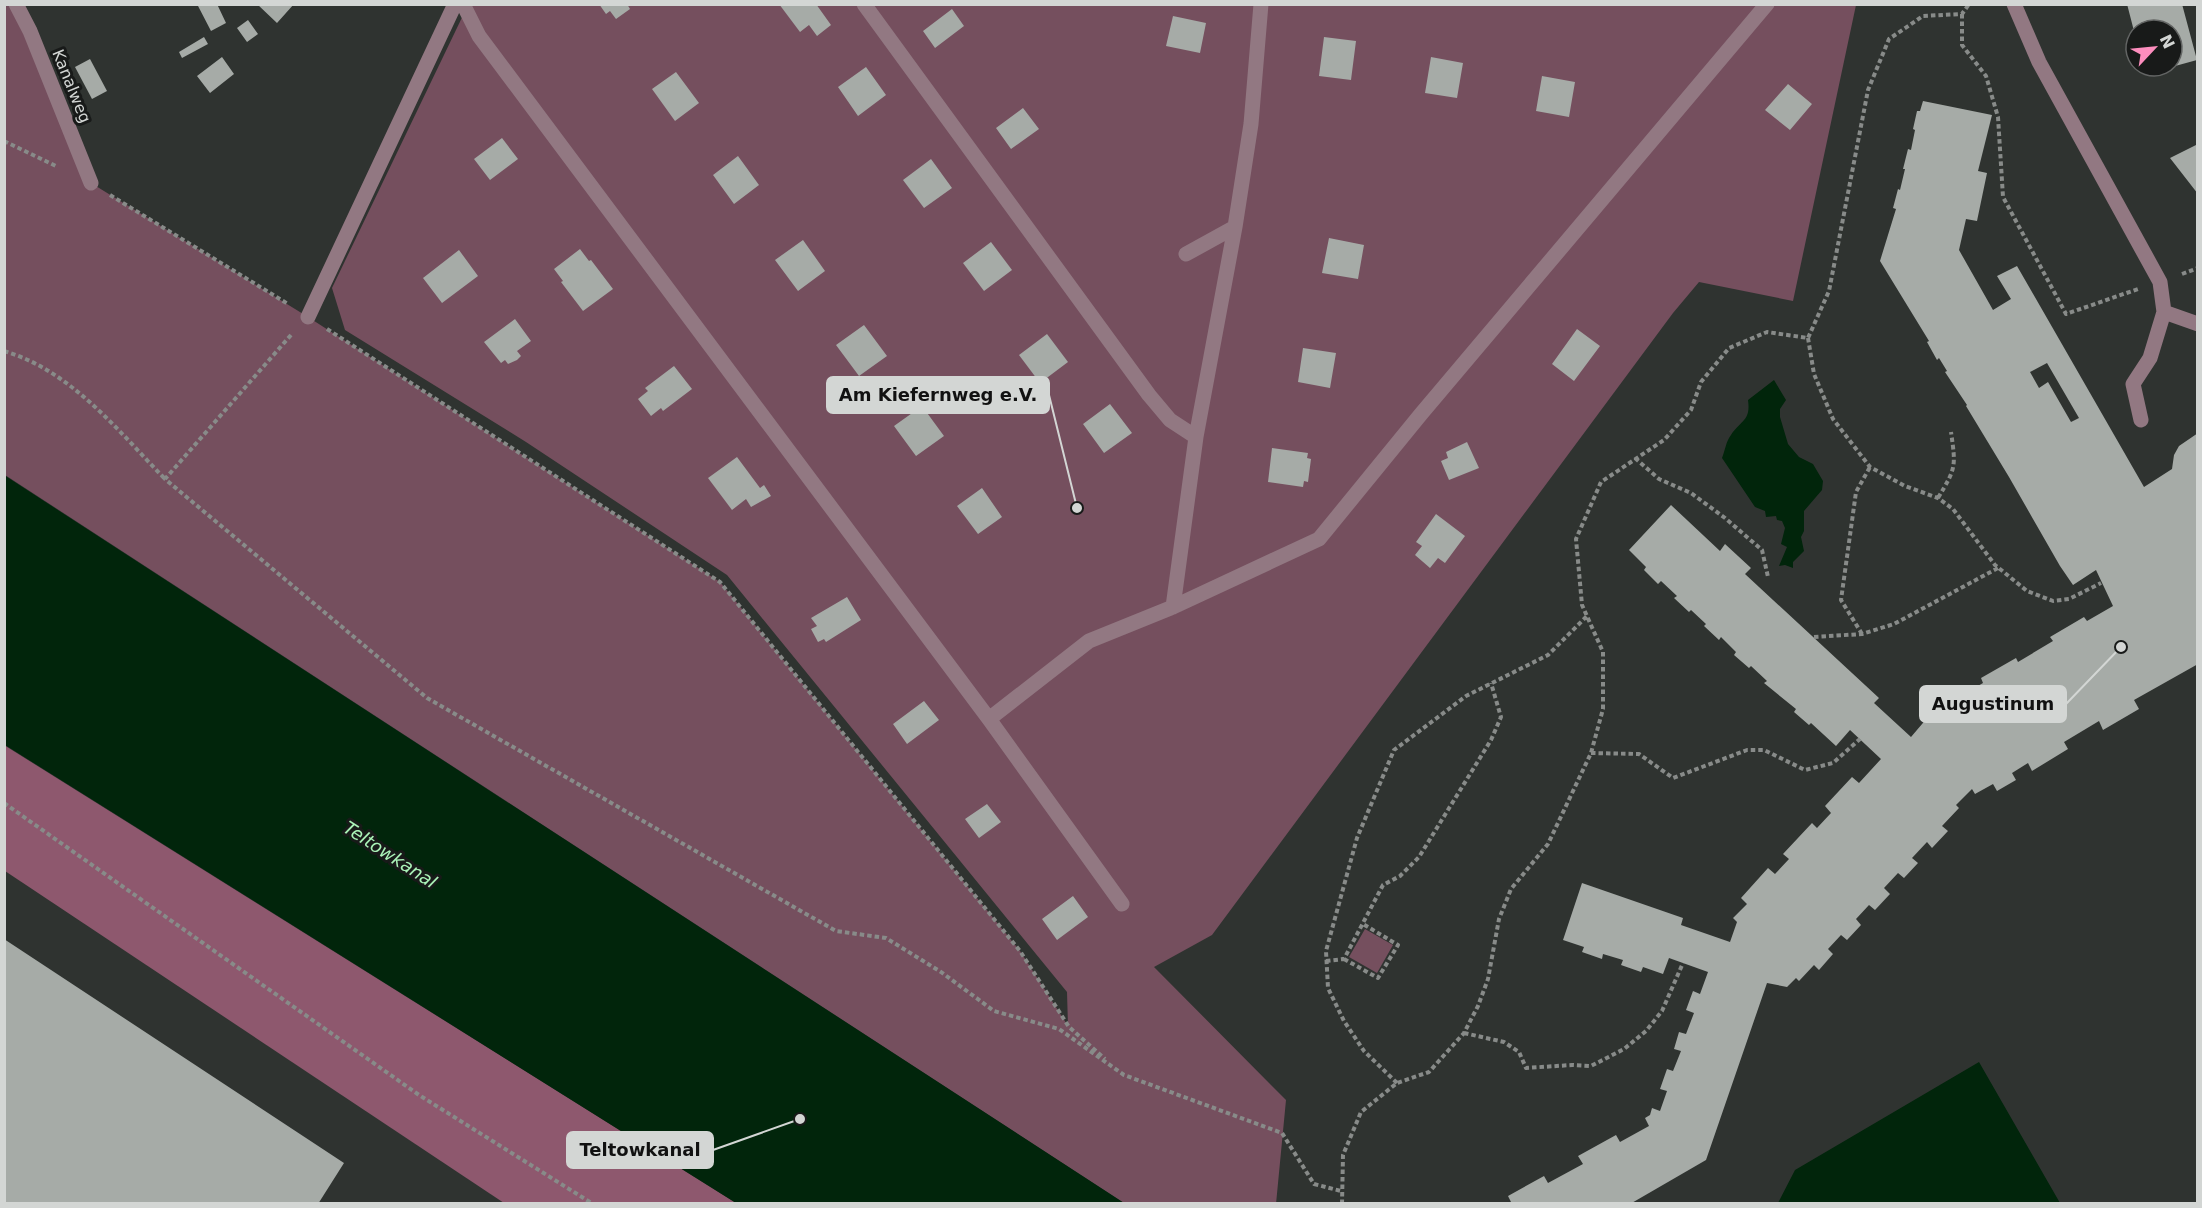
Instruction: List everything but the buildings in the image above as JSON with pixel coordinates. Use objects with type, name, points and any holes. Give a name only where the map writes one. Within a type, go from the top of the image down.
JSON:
[{"type":"street","name":"Kanalweg","points":[[16,4],[30,31],[91,183]]},
{"type":"street","points":[[308,317],[455,4]]},
{"type":"street","points":[[463,4],[479,36],[989,720],[1122,904]]},
{"type":"street","points":[[864,4],[1170,420],[1196,437]]},
{"type":"street","points":[[1173,607],[1196,437],[1235,227],[1251,124],[1261,4]]},
{"type":"street","points":[[989,720],[1089,641],[1173,607],[1319,539],[1458,370],[1767,4]]},
{"type":"street","points":[[2014,4],[2039,62],[2160,282],[2164,312],[2150,358],[2133,384],[2141,420]]},
{"type":"street","points":[[1186,254],[1235,227]]},
{"type":"street","points":[[2164,312],[2198,324]]},
{"type":"path","points":[[1969,4],[1962,14],[1962,45],[1986,76],[1998,117],[2003,197],[2066,314],[2160,282]]},
{"type":"path","points":[[1962,14],[1923,16],[1889,39],[1868,90],[1829,291],[1808,338],[1814,374],[1833,419],[1870,467],[1905,486],[1938,498],[1953,509],[1998,568],[2027,591],[2053,601],[2069,599],[2101,582]]},
{"type":"path","points":[[4,141],[91,183],[308,317],[720,582],[1020,951],[1069,1027],[1124,1075]]},
{"type":"path","points":[[165,479],[308,317]]},
{"type":"path","points":[[1342,1203],[1343,1155],[1361,1112],[1397,1083],[1429,1072],[1464,1033],[1478,1006],[1488,979],[1499,919],[1511,890],[1548,844],[1591,753],[1603,709],[1603,652],[1582,605],[1576,539],[1601,482],[1664,440],[1691,410],[1701,382],[1729,348],[1767,332],[1808,338]]},
{"type":"path","points":[[4,351],[20,356],[78,390],[165,479],[427,698],[836,932],[886,938],[941,972],[994,1011],[1059,1029],[1124,1075],[1282,1133],[1314,1184],[1341,1191]]},
{"type":"path","points":[[1938,498],[1956,462],[1951,432]]},
{"type":"path","points":[[1635,458],[1659,479],[1691,493],[1755,543],[1762,550],[1768,577]]},
{"type":"path","points":[[1862,634],[1841,600],[1856,492],[1870,467]]},
{"type":"path","points":[[1814,637],[1862,634],[1894,624],[1998,568]]},
{"type":"path","points":[[1397,1083],[1364,1052],[1344,1021],[1328,988],[1326,951],[1357,838],[1394,750],[1466,696],[1548,655],[1587,615]]},
{"type":"path","points":[[1344,959],[1383,885],[1400,876],[1419,857],[1491,741],[1501,717],[1491,683]]},
{"type":"path","points":[[1591,753],[1639,754],[1673,778],[1747,750],[1764,750],[1805,770],[1833,763],[1860,739]]},
{"type":"path","points":[[4,803],[419,1095],[593,1203]]},
{"type":"path","points":[[1326,961],[1344,959],[1378,978],[1398,945],[1363,924]]},
{"type":"path","points":[[1464,1033],[1504,1042],[1519,1052],[1526,1068],[1591,1066],[1624,1049],[1646,1031],[1662,1011],[1683,963]]},
{"type":"shaded area","points":[[4,5],[16,5],[91,183],[308,317],[720,582],[1020,951],[1068,1026],[1067,992],[727,575],[526,442],[345,330],[332,288],[468,5],[1856,5],[1793,301],[1699,282],[1673,313],[1212,935],[1154,967],[1286,1100],[1276,1204],[1124,1203],[5,475]]},
{"type":"shaded area","points":[[4,745],[736,1203],[504,1203],[5,871]]},
{"type":"shaded area","points":[[1365,929],[1393,945],[1377,973],[1349,957]]},
{"type":"water","points":[[1774,380],[1786,400],[1780,409],[1780,417],[1788,444],[1799,457],[1813,464],[1823,481],[1822,490],[1804,511],[1804,531],[1801,537],[1804,551],[1793,562],[1793,568],[1785,565],[1779,566],[1787,547],[1781,544],[1785,528],[1782,521],[1777,520],[1776,516],[1766,517],[1765,511],[1755,507],[1722,458],[1729,437],[1747,416],[1748,400]]},
{"type":"water","points":[[4,475],[1124,1203],[736,1203],[5,745]]},
{"type":"water","points":[[1979,1062],[2060,1203],[1778,1203],[1795,1170]]},
{"type":"place","name":"Am Kiefernweg e.V.","points":[[1077,508]]},
{"type":"place","name":"Augustinum","points":[[2121,647]]},
{"type":"place","name":"Teltowkanal","points":[[800,1119]]}]
